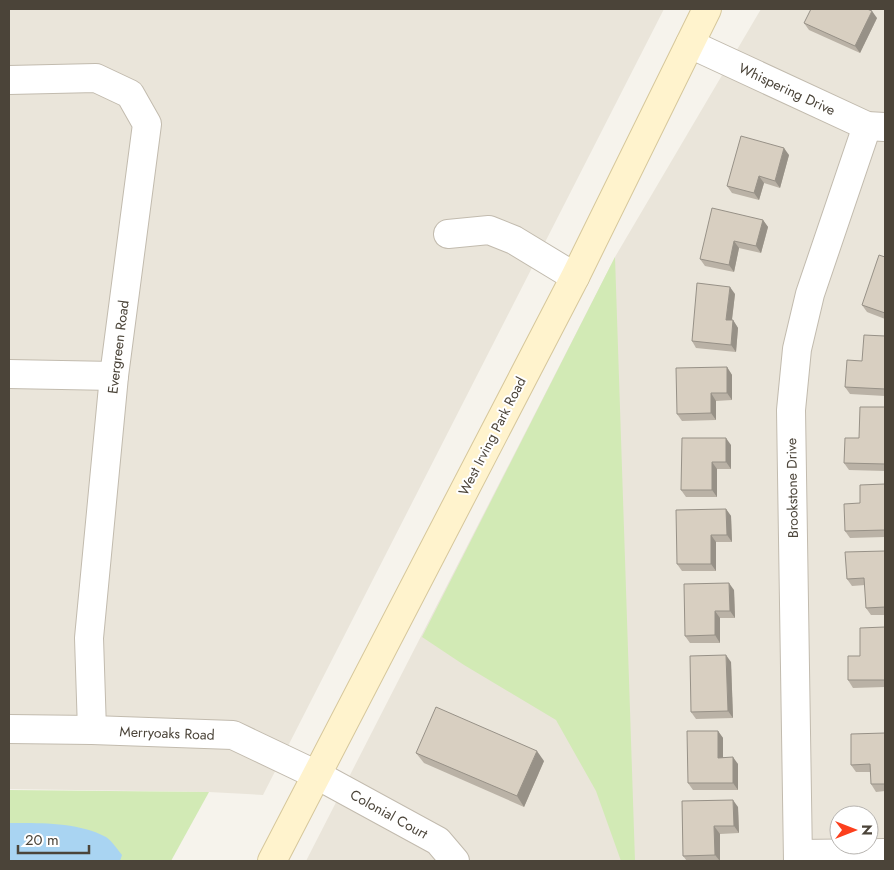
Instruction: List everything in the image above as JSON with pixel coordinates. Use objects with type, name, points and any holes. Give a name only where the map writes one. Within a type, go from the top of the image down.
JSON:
[{"type":"main road","name":"West Irving Park Road","points":[[272,861],[575,277],[708,9]]},
{"type":"street","name":"Whispering Drive","points":[[690,44],[876,127]]},
{"type":"street","name":"Evergreen Road","points":[[9,80],[96,78],[130,94],[147,124],[114,376],[89,638],[92,730]]},
{"type":"street","name":"Brookstone Drive","points":[[798,858],[791,410],[797,349],[810,294],[876,127]]},
{"type":"street","points":[[448,234],[489,230],[514,240],[575,277]]},
{"type":"street","points":[[9,374],[114,376]]},
{"type":"street","name":"Merryoaks Road","points":[[9,729],[233,735],[317,775]]},
{"type":"street","name":"Colonial Court","points":[[317,775],[438,841],[455,861]]},
{"type":"street","points":[[798,858],[885,853]]},
{"type":"shaded area","points":[[9,9],[664,9],[263,795],[209,792],[9,789]]},
{"type":"shaded area","points":[[761,9],[885,9],[885,861],[306,861],[615,257]]},
{"type":"green space","points":[[615,257],[635,861],[621,861],[596,791],[556,720],[464,665],[422,637]]},
{"type":"green space","points":[[9,790],[209,792],[171,861],[9,861]]},
{"type":"water","points":[[9,823],[59,824],[83,828],[106,837],[122,855],[120,861],[9,861]]},
{"type":"building","points":[[811,9],[867,9],[872,11],[855,46],[804,23]]},
{"type":"building","points":[[741,136],[784,148],[775,181],[759,176],[754,193],[727,186]]},
{"type":"building","points":[[712,208],[763,220],[756,246],[734,241],[729,265],[700,259]]},
{"type":"building","points":[[879,255],[885,257],[885,313],[862,305]]},
{"type":"building","points":[[697,283],[730,287],[726,320],[733,320],[731,345],[692,341]]},
{"type":"building","points":[[864,335],[885,336],[885,389],[845,387],[847,360],[862,361]]},
{"type":"building","points":[[727,367],[727,393],[711,393],[711,413],[677,414],[676,368]]},
{"type":"building","points":[[860,407],[885,407],[885,464],[844,463],[845,438],[859,438]]},
{"type":"building","points":[[682,438],[726,438],[726,462],[712,462],[712,490],[681,490]]},
{"type":"building","points":[[885,484],[885,530],[845,531],[844,504],[860,503],[860,485]]},
{"type":"building","points":[[726,509],[727,535],[711,535],[711,564],[677,564],[676,510]]},
{"type":"building","points":[[885,551],[885,607],[866,608],[864,578],[847,579],[845,552]]},
{"type":"building","points":[[729,583],[730,611],[715,611],[715,635],[685,636],[684,584]]},
{"type":"building","points":[[885,627],[885,680],[848,680],[848,656],[860,656],[860,628]]},
{"type":"building","points":[[726,655],[728,711],[691,712],[690,656]]},
{"type":"building","points":[[436,707],[537,751],[517,796],[416,753]]},
{"type":"building","points":[[687,731],[718,731],[718,758],[733,757],[733,783],[688,783]]},
{"type":"building","points":[[885,733],[885,784],[871,784],[870,764],[851,765],[851,734]]},
{"type":"building","points":[[733,800],[734,826],[714,826],[715,855],[683,856],[682,801]]}]
